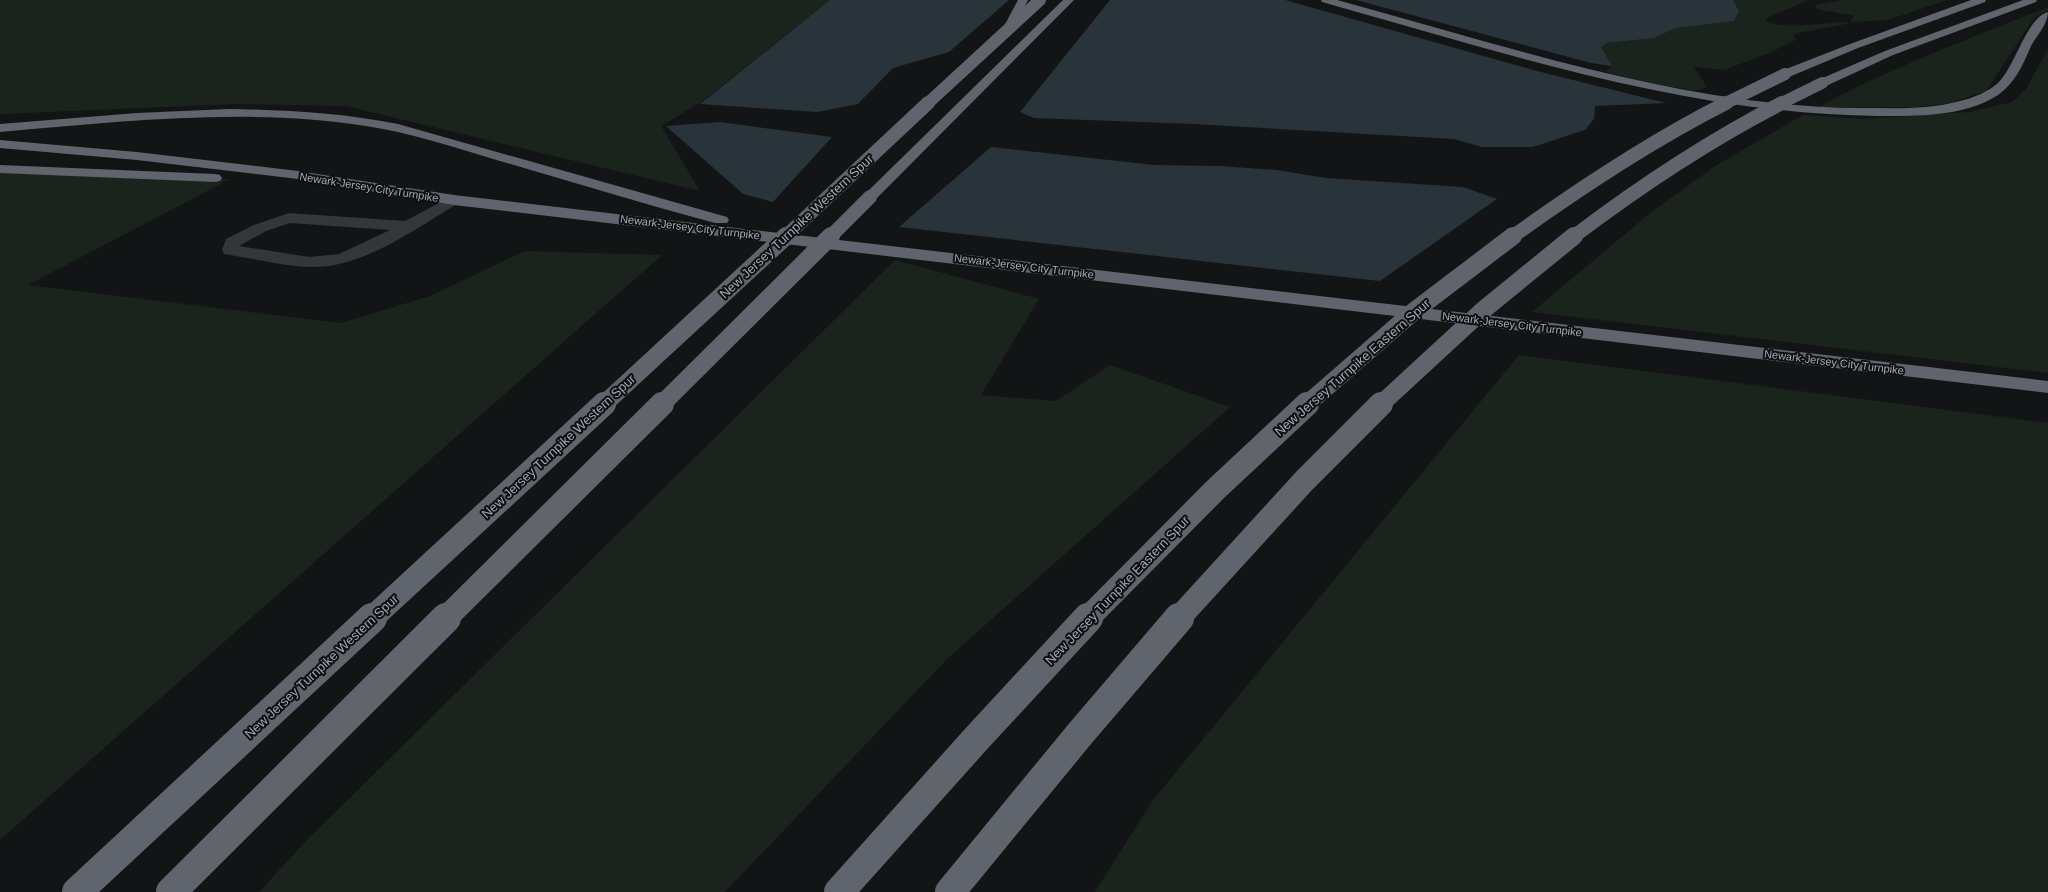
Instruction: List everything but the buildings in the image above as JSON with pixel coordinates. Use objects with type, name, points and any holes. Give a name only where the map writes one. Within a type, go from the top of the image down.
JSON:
[{"type":"highway","points":[[1012,40],[1023,0]]},
{"type":"highway","name":"New Jersey Turnpike Western Spur","points":[[171,892],[1012,40],[1040,0]]},
{"type":"highway","name":"New Jersey Turnpike Western Spur","points":[[76,892],[1012,40],[1069,0]]},
{"type":"highway","points":[[1326,0],[1572,68],[1665,90],[1753,105],[1865,113],[1938,109],[1966,104],[1993,93],[2008,82],[2039,23],[2048,15]]},
{"type":"highway","name":"New Jersey Turnpike Eastern Spur","points":[[839,892],[961,755],[1095,611],[1245,461],[1340,373],[1472,265],[1540,215],[1651,144],[1724,104],[1785,74],[1854,46],[1981,0]]},
{"type":"highway","points":[[950,892],[1074,740],[1199,595],[1343,441],[1421,365],[1521,277],[1634,192],[1727,132],[1822,83],[1890,53],[2032,0]]},
{"type":"highway","points":[[1012,40],[1057,27]]},
{"type":"highway","points":[[0,128],[222,114],[288,115],[365,122],[428,136],[647,200],[804,240]]},
{"type":"highway","name":"Newark-Jersey City Turnpike","points":[[0,144],[137,156],[298,175],[454,200],[2048,387]]},
{"type":"highway","points":[[0,158],[454,200]]},
{"type":"highway","points":[[0,168],[230,179]]},
{"type":"lane","points":[[407,226],[289,218],[260,228],[232,243],[230,250],[310,262],[342,259],[407,226],[454,200]]},
{"type":"shaded area","points":[[0,0],[830,0],[701,102],[661,126],[700,191],[346,106],[235,104],[0,114]]},
{"type":"shaded area","points":[[830,0],[1009,0],[949,52],[893,68],[858,104],[817,112],[700,104]]},
{"type":"shaded area","points":[[1110,0],[1285,0],[1537,71],[1666,103],[1595,106],[1594,119],[1585,130],[1533,147],[1482,147],[1454,139],[1194,124],[1034,118],[1020,112]]},
{"type":"shaded area","points":[[1356,0],[1733,0],[1739,11],[1734,21],[1676,28],[1654,38],[1607,43],[1601,47],[1612,66],[1591,63]]},
{"type":"shaded area","points":[[1733,0],[1808,0],[1765,19],[1771,23],[1780,25],[1850,22],[1798,33],[1793,36],[1797,39],[1769,53],[1724,70],[1694,67],[1707,87],[1694,91],[1639,81],[1605,72],[1612,66],[1601,47],[1607,43],[1654,38],[1676,28],[1734,21],[1739,11]]},
{"type":"shaded area","points":[[1841,0],[1947,0],[1888,20],[1850,22],[1854,16],[1816,9],[1815,5]]},
{"type":"shaded area","points":[[2048,7],[2048,10],[2034,18],[1986,91],[1950,103],[1917,107],[1819,107],[1903,66]]},
{"type":"shaded area","points":[[2048,49],[2048,373],[1532,312],[1649,214],[1715,166],[1803,115],[1864,119],[1969,112],[2012,102],[2026,89]]},
{"type":"shaded area","points":[[720,122],[832,137],[773,202],[743,194],[666,126]]},
{"type":"shaded area","points":[[991,147],[1154,165],[1220,166],[1277,170],[1326,178],[1463,187],[1497,199],[1380,281],[899,227]]},
{"type":"shaded area","points":[[0,169],[230,179],[28,285],[341,323],[430,296],[525,251],[662,255],[0,840]]},
{"type":"shaded area","points":[[895,260],[1039,299],[981,395],[1056,401],[1110,365],[1230,407],[948,658],[725,892],[259,892],[305,842]]},
{"type":"shaded area","points":[[1519,355],[2048,423],[2048,892],[1095,892],[1153,800]]}]
